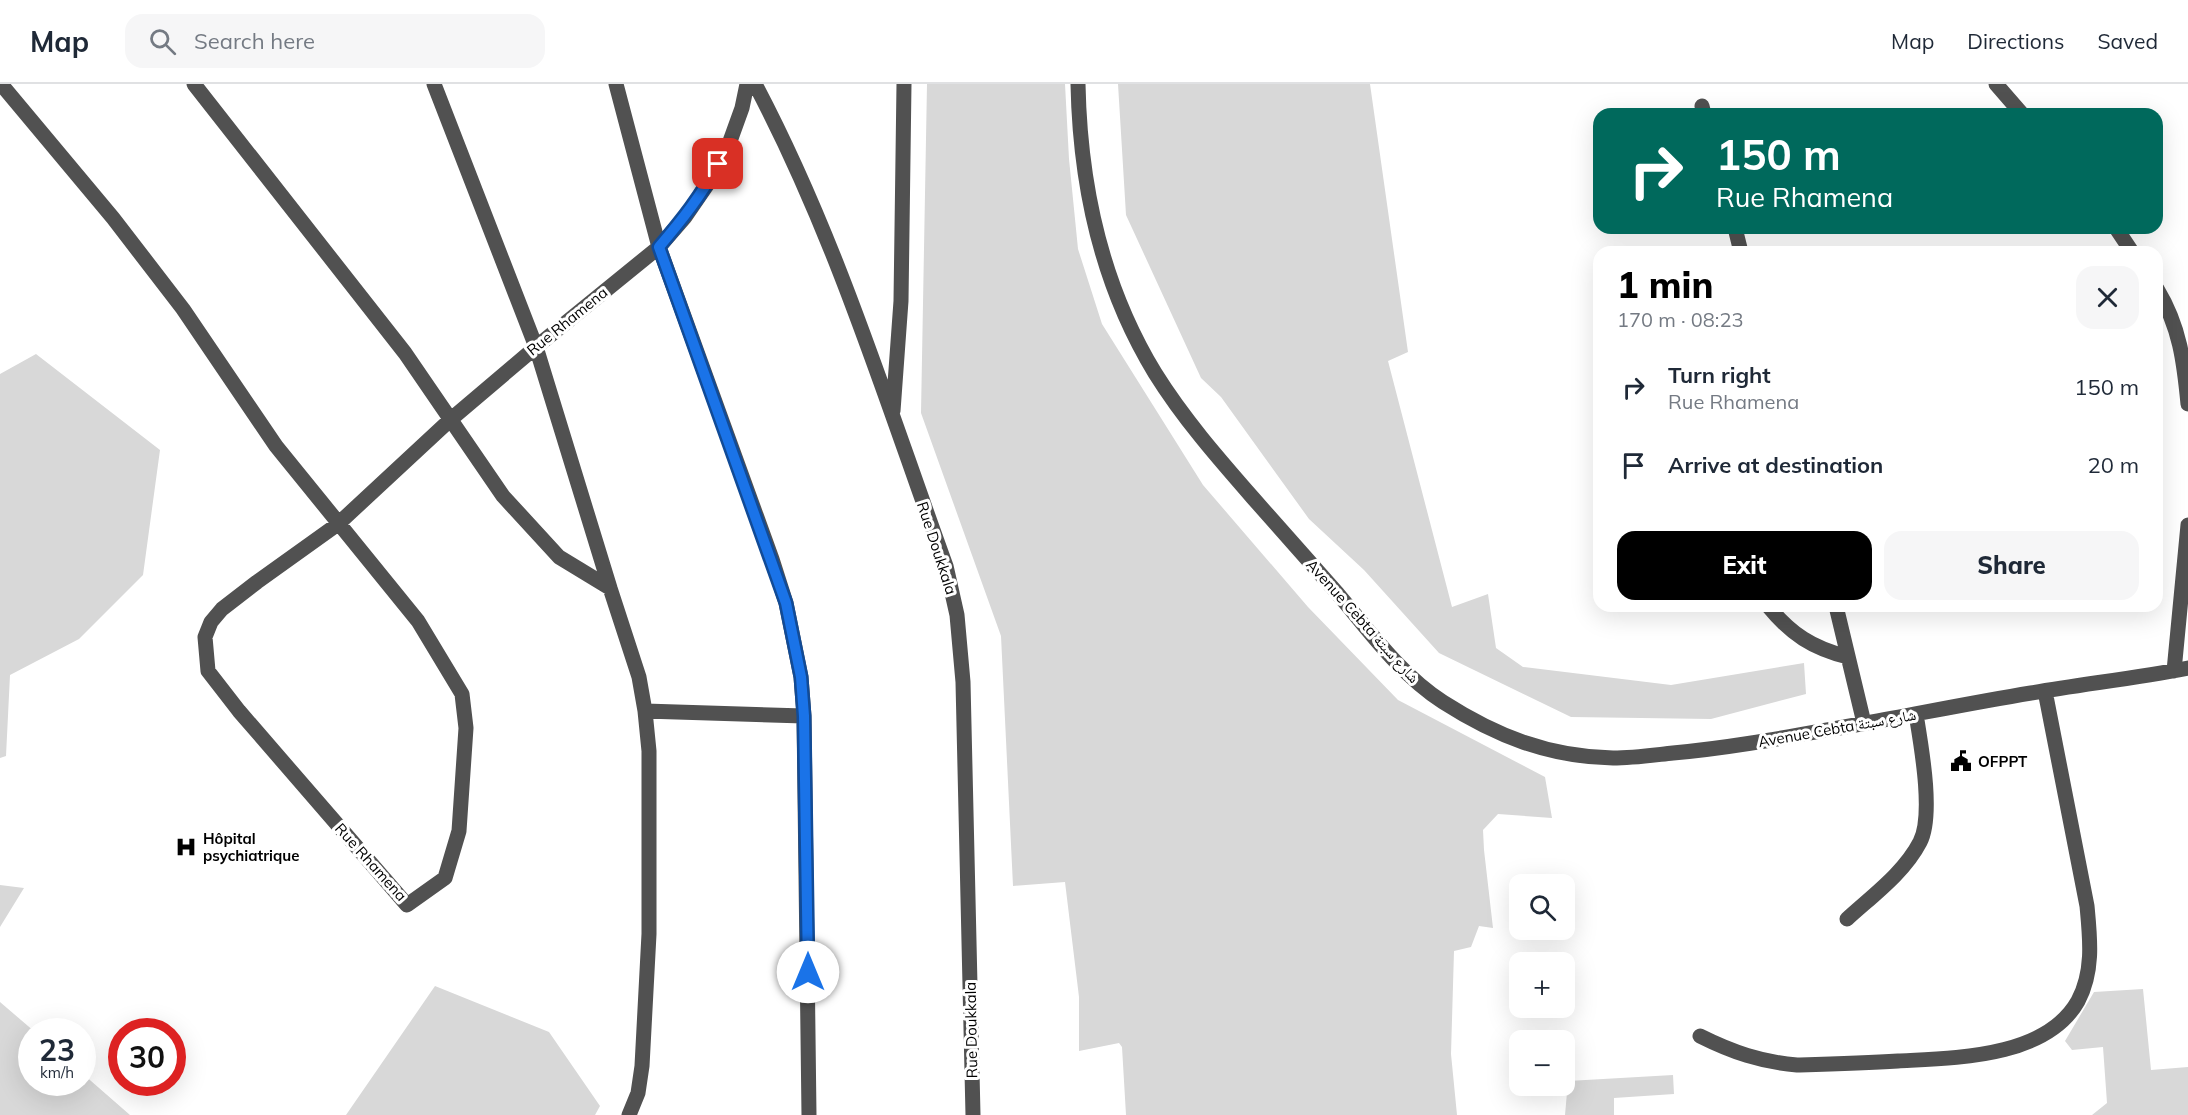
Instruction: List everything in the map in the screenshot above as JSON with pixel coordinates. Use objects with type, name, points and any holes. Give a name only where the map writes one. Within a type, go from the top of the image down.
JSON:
[{"type":"street","points":[[1,84],[113,218],[169,291],[276,446],[338,524]]},
{"type":"street","points":[[194,84],[405,353],[503,496],[552,550],[591,578],[610,588]]},
{"type":"street","points":[[434,84],[536,347],[639,677],[649,751],[649,934],[641,1076],[638,1093],[629,1115]]},
{"type":"street","points":[[616,84],[659,247],[786,603],[801,677],[804,716],[809,1115]]},
{"type":"street","name":"Rue Rhamena","points":[[338,524],[418,621],[462,694],[466,728],[459,831],[445,878],[407,905],[247,720],[208,671],[205,637],[211,622],[222,609],[338,524],[450,420],[659,247],[685,217],[707,185],[729,144],[742,108],[747,84]]},
{"type":"street","name":"Rue Doukkala","points":[[755,84],[807,191],[946,566],[954,600],[960,635],[963,682],[973,1115]]},
{"type":"street","points":[[892,418],[901,301],[904,84]]},
{"type":"street","name":"Avenue Cebta شارع سبتة","points":[[1078,84],[1084,167],[1095,229],[1137,341],[1161,382],[1208,446],[1414,680],[1439,699],[1498,733],[1527,745],[1573,754],[1613,758],[1705,750],[2045,691],[2181,670]]},
{"type":"street","points":[[1996,84],[2017,108]]},
{"type":"street","points":[[2163,309],[2175,324],[2181,346],[2188,404]]},
{"type":"street","points":[[2181,670],[2188,525]]},
{"type":"street","points":[[1773,612],[1784,625],[1809,643],[1848,657]]},
{"type":"street","points":[[1837,612],[1864,723]]},
{"type":"street","points":[[1700,1036],[1743,1055],[1786,1064],[1830,1064],[1981,1055],[2007,1048],[2058,1024],[2078,1001],[2088,971],[2090,938],[2087,906],[2045,691]]},
{"type":"street","points":[[645,711],[804,716]]},
{"type":"street","points":[[1847,919],[1902,867],[1921,841],[1927,812],[1916,714]]},
{"type":"shaded area","points":[[927,84],[1065,84],[1069,159],[1078,249],[1102,324],[1203,485],[1308,607],[1398,700],[1545,777],[1552,818],[1498,814],[1483,830],[1493,928],[1479,926],[1471,947],[1454,951],[1451,1054],[1457,1115],[1126,1115],[1122,1047],[1119,1043],[1079,1051],[1079,997],[1065,882],[1013,886],[1001,636],[921,413]]},
{"type":"shaded area","points":[[1118,84],[1370,84],[1408,352],[1388,361],[1452,607],[1488,594],[1496,648],[1523,667],[1671,685],[1804,663],[1806,694],[1711,719],[1571,717],[1439,653],[1364,570],[1309,519],[1221,397],[1201,378],[1126,215]]},
{"type":"shaded area","points":[[36,354],[160,450],[143,575],[79,639],[10,675],[6,756],[0,758],[0,374]]},
{"type":"shaded area","points":[[0,885],[24,888],[0,927]]},
{"type":"shaded area","points":[[435,986],[549,1032],[600,1106],[595,1115],[346,1115]]},
{"type":"shaded area","points":[[2143,989],[2151,1070],[2188,1067],[2188,1115],[2092,1115],[2107,1103],[2103,1047],[2072,1050],[2065,1041],[2094,992]]},
{"type":"shaded area","points":[[0,1002],[19,1018],[18,1096],[96,1096],[96,1085],[130,1115],[0,1115]]},
{"type":"shaded area","points":[[1673,1075],[1674,1094],[1614,1098],[1614,1115],[1565,1115],[1567,1096],[1575,1096],[1575,1081]]},
{"type":"place","name":"OFPPT","points":[[1961,761]]},
{"type":"place","name":"Hôpital psychiatrique","points":[[186,847]]},
{"type":"route","points":[[718,164],[685,217],[659,247],[772,559],[790,616],[801,677],[804,716],[808,972]]}]
